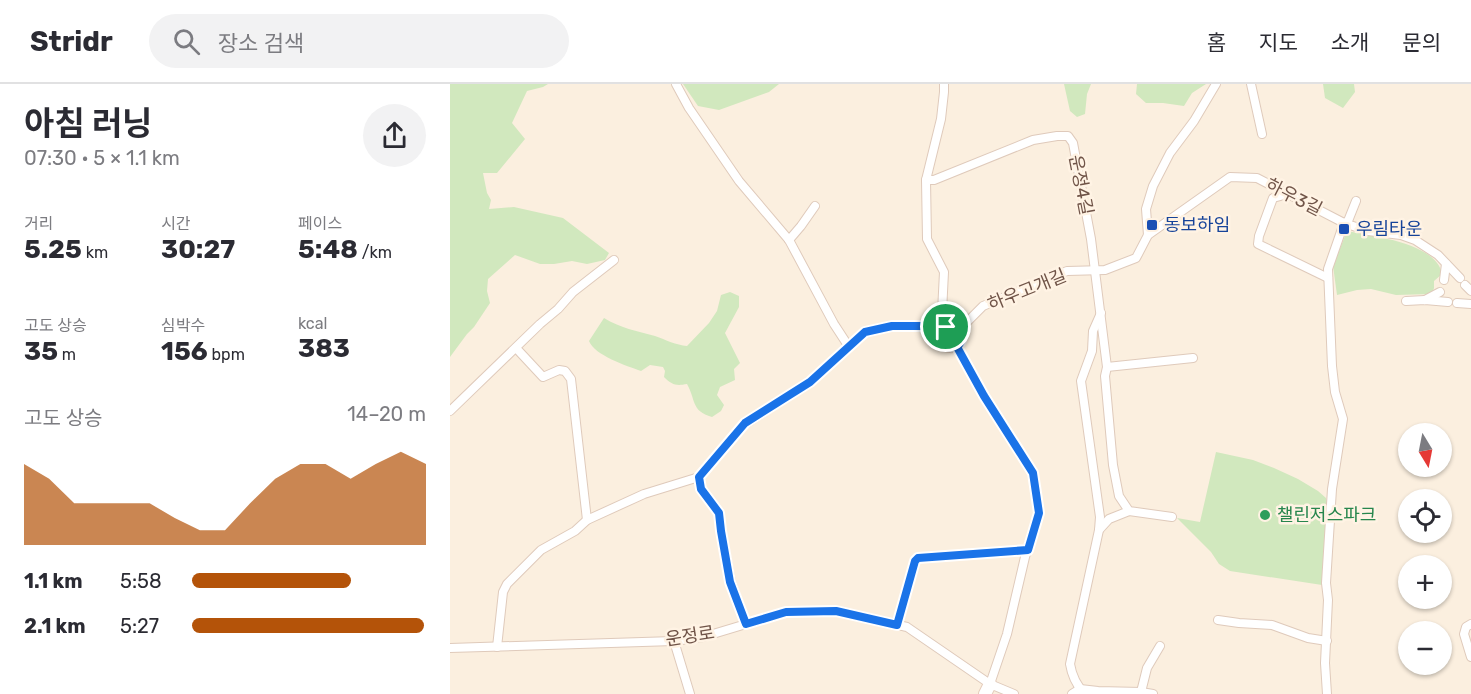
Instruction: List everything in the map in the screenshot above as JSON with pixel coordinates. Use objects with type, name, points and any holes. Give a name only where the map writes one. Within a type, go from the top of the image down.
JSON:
[{"type":"street","points":[[676,84],[689,108],[740,181],[789,240],[834,324],[849,347]]},
{"type":"street","points":[[497,647],[503,592],[507,584],[541,550],[575,531],[587,520],[644,494],[699,477],[745,423],[810,382],[865,332],[892,326],[930,326],[943,329],[956,327],[963,336],[962,342],[951,349],[941,344],[939,338],[943,329],[944,272],[927,239],[926,180],[941,119],[944,84]]},
{"type":"street","points":[[1148,234],[1146,209],[1153,186],[1170,153],[1194,121],[1216,84]]},
{"type":"street","points":[[1251,84],[1262,134]]},
{"type":"street","name":"운정4길","points":[[926,180],[934,180],[1033,140],[1068,136],[1073,143],[1096,270],[1107,367],[1105,376],[1113,465],[1119,496],[1129,511]]},
{"type":"street","name":"하우3길","points":[[1148,234],[1230,177],[1257,178],[1344,223],[1368,231],[1401,235],[1428,248],[1438,255],[1466,285]]},
{"type":"street","points":[[1288,194],[1273,198],[1258,244],[1328,278]]},
{"type":"street","points":[[1327,694],[1325,663],[1328,600],[1326,584],[1332,489],[1343,419],[1335,392],[1332,366],[1328,269],[1344,223],[1348,221],[1356,201]]},
{"type":"street","points":[[789,240],[815,206]]},
{"type":"street","name":"하우고개길","points":[[960,330],[983,306],[1067,271],[1105,270],[1136,258],[1148,234]]},
{"type":"street","points":[[450,411],[573,292],[614,260]]},
{"type":"street","points":[[1444,280],[1446,264]]},
{"type":"street","points":[[1425,300],[1440,292]]},
{"type":"street","points":[[1406,301],[1425,300],[1471,304]]},
{"type":"street","name":"운정4길","points":[[1101,313],[1093,331],[1092,351],[1081,381],[1100,517],[1099,530],[1070,664],[1079,692],[1153,694]]},
{"type":"street","points":[[957,347],[984,396],[1033,473],[1039,513],[1007,634],[987,689]]},
{"type":"street","points":[[516,348],[543,377],[559,370],[565,371],[571,379],[587,520]]},
{"type":"street","points":[[1107,367],[1193,358]]},
{"type":"street","points":[[699,477],[701,489],[719,513],[730,582],[746,624]]},
{"type":"street","points":[[1099,530],[1109,519],[1129,511],[1172,518]]},
{"type":"street","points":[[897,625],[915,561],[918,558],[1028,550]]},
{"type":"street","name":"운정로","points":[[450,648],[674,641],[703,637],[786,612],[836,611],[907,627],[987,689],[1014,694]]},
{"type":"street","points":[[1218,620],[1272,625],[1308,638],[1327,641]]},
{"type":"street","points":[[1471,624],[1466,627],[1464,634],[1471,657]]},
{"type":"street","points":[[674,641],[690,694]]},
{"type":"street","points":[[1142,692],[1147,668],[1160,646]]},
{"type":"green space","points":[[450,84],[548,84],[527,91],[512,123],[525,139],[497,173],[483,173],[487,193],[491,200],[489,209],[514,207],[563,218],[609,253],[605,260],[587,264],[572,261],[540,264],[515,255],[488,279],[487,291],[490,303],[450,357]]},
{"type":"green space","points":[[683,84],[779,84],[769,92],[719,110],[698,106]]},
{"type":"green space","points":[[1064,84],[1091,84],[1087,94],[1085,114],[1077,117],[1070,111]]},
{"type":"green space","points":[[1137,84],[1206,84],[1192,93],[1184,106],[1146,103],[1136,94]]},
{"type":"green space","points":[[1323,84],[1354,84],[1355,92],[1343,108],[1325,98]]},
{"type":"green space","points":[[1347,231],[1402,243],[1429,255],[1438,263],[1442,274],[1434,281],[1432,294],[1396,295],[1371,289],[1337,295],[1333,266]]},
{"type":"green space","points":[[730,292],[739,296],[739,307],[725,333],[740,363],[734,369],[735,380],[720,387],[717,395],[724,405],[721,411],[712,417],[700,412],[687,384],[674,384],[664,377],[663,367],[650,365],[641,371],[597,351],[589,341],[604,318],[622,327],[687,346],[717,311],[721,295]]},
{"type":"green space","name":"챌린저스파크","points":[[1216,452],[1253,460],[1274,468],[1298,479],[1326,498],[1329,511],[1322,585],[1230,571],[1219,564],[1211,552],[1177,518],[1200,522]]},
{"type":"place","name":"동보하임","points":[[1152,225]]},
{"type":"place","name":"우림타운","points":[[1344,229]]},
{"type":"place","name":"챌린저스파크","points":[[1265,515]]},
{"type":"route","points":[[892,326],[930,326],[941,332],[946,327],[956,327],[960,330],[963,336],[962,342],[957,347],[984,396],[1033,473],[1039,513],[1028,550],[918,558],[915,561],[897,625],[836,611],[786,612],[746,624],[730,582],[719,513],[701,489],[699,477],[745,423],[810,382],[865,332],[892,326]]}]
